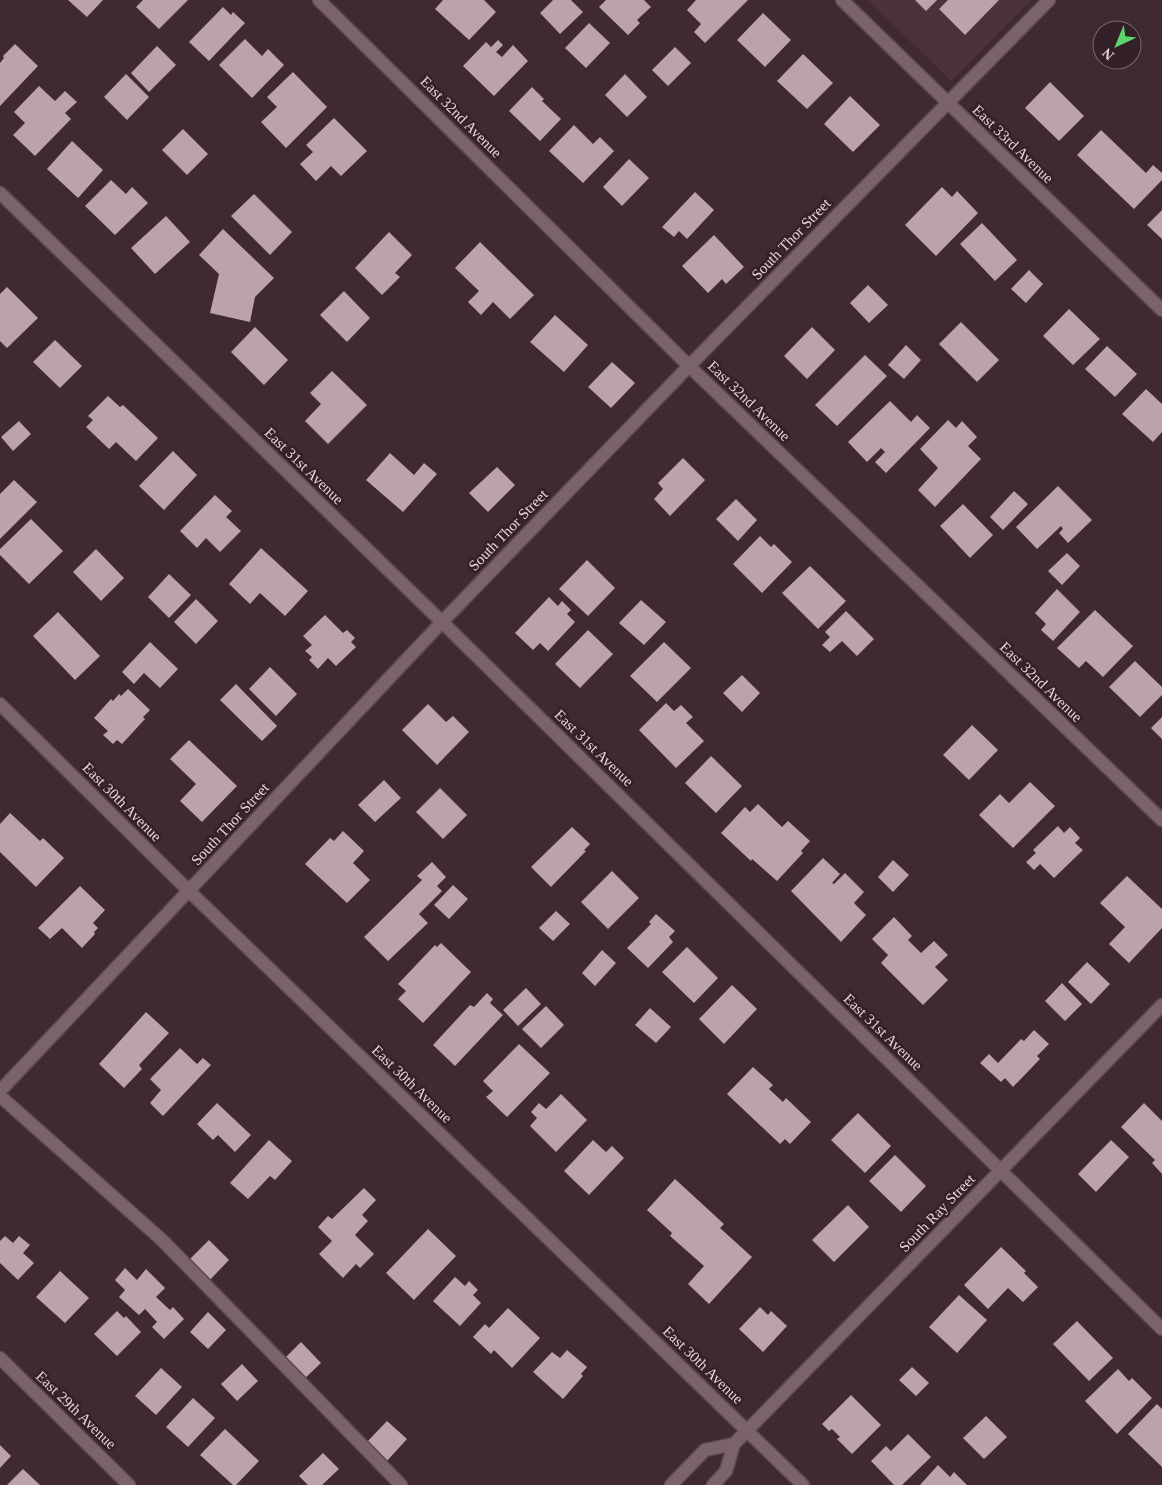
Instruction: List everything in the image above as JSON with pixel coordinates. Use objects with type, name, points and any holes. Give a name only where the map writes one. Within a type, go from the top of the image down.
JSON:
[{"type":"street","name":"East 32nd Avenue","points":[[319,0],[689,366],[1162,820]]},
{"type":"street","name":"East 33rd Avenue","points":[[842,0],[1162,310]]},
{"type":"street","name":"South Thor Street","points":[[0,1091],[442,622],[689,366],[1049,0]]},
{"type":"street","name":"East 31st Avenue","points":[[0,194],[442,622],[1162,1329]]},
{"type":"street","name":"East 30th Avenue","points":[[0,704],[189,891],[803,1485]]},
{"type":"street","name":"South Ray Street","points":[[713,1485],[726,1471],[734,1444],[1162,1005]]},
{"type":"street","points":[[0,1096],[162,1240],[401,1485]]},
{"type":"street","name":"East 29th Avenue","points":[[0,1358],[129,1485]]},
{"type":"street","points":[[671,1485],[705,1450],[734,1444]]},
{"type":"shaded area","points":[[868,0],[1031,0],[951,81]]},
{"type":"building","points":[[68,0],[103,0],[87,17]]},
{"type":"building","points":[[143,0],[188,0],[159,29],[136,7]]},
{"type":"building","points":[[443,0],[484,0],[496,12],[469,40],[435,9]]},
{"type":"building","points":[[553,0],[571,0],[583,12],[560,34],[540,13]]},
{"type":"building","points":[[606,0],[644,0],[651,7],[637,20],[640,23],[628,35],[599,7]]},
{"type":"building","points":[[696,0],[748,0],[705,43],[694,32],[701,24],[687,10]]},
{"type":"building","points":[[915,0],[937,0],[926,11]]},
{"type":"building","points":[[948,0],[999,0],[965,35],[939,9]]},
{"type":"building","points":[[223,7],[231,15],[233,12],[245,23],[209,61],[189,42]]},
{"type":"building","points":[[763,13],[791,40],[765,67],[737,40]]},
{"type":"building","points":[[589,23],[610,43],[586,68],[565,48]]},
{"type":"building","points":[[245,39],[262,56],[268,49],[284,65],[252,98],[219,65]]},
{"type":"building","points":[[498,40],[503,45],[496,52],[502,57],[513,45],[528,61],[494,96],[463,66],[486,42],[491,47]]},
{"type":"building","points":[[15,44],[38,66],[0,106],[0,63],[4,58],[3,56]]},
{"type":"building","points":[[157,46],[176,65],[149,92],[131,73]]},
{"type":"building","points":[[675,47],[691,63],[668,86],[652,70]]},
{"type":"building","points":[[803,54],[833,83],[807,109],[777,81]]},
{"type":"building","points":[[293,72],[327,107],[286,148],[261,122],[277,107],[267,97]]},
{"type":"building","points":[[126,74],[149,97],[127,120],[104,97]]},
{"type":"building","points":[[625,74],[647,97],[627,117],[605,95]]},
{"type":"building","points":[[1050,82],[1084,116],[1059,141],[1025,108]]},
{"type":"building","points":[[39,86],[55,101],[65,91],[77,102],[65,113],[71,119],[35,156],[13,135],[25,123],[14,112]]},
{"type":"building","points":[[532,87],[544,99],[542,101],[561,119],[540,141],[509,111]]},
{"type":"building","points":[[850,96],[880,125],[853,152],[824,124]]},
{"type":"building","points":[[334,118],[367,151],[341,176],[331,166],[316,181],[300,164],[313,152],[306,145]]},
{"type":"building","points":[[574,125],[593,144],[600,137],[614,151],[583,183],[549,151]]},
{"type":"building","points":[[183,129],[208,154],[187,175],[162,150]]},
{"type":"building","points":[[1101,130],[1146,173],[1153,165],[1162,173],[1162,180],[1134,209],[1077,155]]},
{"type":"building","points":[[72,141],[103,170],[78,198],[47,169]]},
{"type":"building","points":[[629,159],[649,178],[622,206],[603,187]]},
{"type":"building","points":[[111,180],[126,194],[132,187],[148,203],[115,235],[85,206]]},
{"type":"building","points":[[942,187],[952,197],[957,191],[978,213],[936,256],[905,225]]},
{"type":"building","points":[[695,192],[714,210],[687,239],[679,231],[674,237],[662,227]]},
{"type":"building","points":[[254,194],[292,232],[270,255],[231,216]]},
{"type":"building","points":[[1162,210],[1162,239],[1147,225]]},
{"type":"building","points":[[166,216],[190,242],[155,274],[131,248]]},
{"type":"building","points":[[982,223],[1017,260],[995,281],[960,244]]},
{"type":"building","points":[[223,229],[274,278],[255,297],[250,322],[210,313],[219,274],[199,255]]},
{"type":"building","points":[[389,232],[412,255],[395,273],[400,277],[382,295],[355,268]]},
{"type":"building","points":[[714,235],[744,267],[726,284],[722,279],[708,293],[682,266]]},
{"type":"building","points":[[480,242],[534,295],[510,319],[493,302],[481,315],[468,302],[479,291],[455,268]]},
{"type":"building","points":[[1029,270],[1043,284],[1026,303],[1011,289]]},
{"type":"building","points":[[868,285],[888,305],[869,323],[850,303]]},
{"type":"building","points":[[7,287],[38,318],[7,348],[0,341],[0,294]]},
{"type":"building","points":[[344,291],[370,318],[347,342],[320,315]]},
{"type":"building","points":[[1069,309],[1100,339],[1073,365],[1043,336]]},
{"type":"building","points":[[555,315],[588,345],[564,372],[530,342]]},
{"type":"building","points":[[961,322],[999,360],[977,382],[939,344]]},
{"type":"building","points":[[255,327],[288,360],[264,385],[231,352]]},
{"type":"building","points":[[812,327],[835,350],[807,379],[784,356]]},
{"type":"building","points":[[55,340],[82,366],[60,388],[33,362]]},
{"type":"building","points":[[906,345],[921,360],[904,379],[888,365]]},
{"type":"building","points":[[1107,346],[1137,374],[1115,397],[1085,369]]},
{"type":"building","points":[[865,355],[887,376],[837,426],[815,405]]},
{"type":"building","points":[[612,362],[635,383],[611,408],[588,387]]},
{"type":"building","points":[[332,371],[367,405],[328,444],[305,421],[321,404],[310,393]]},
{"type":"building","points":[[1146,389],[1162,404],[1162,432],[1153,442],[1122,414]]},
{"type":"building","points":[[108,396],[120,407],[123,405],[158,438],[136,461],[116,442],[109,449],[86,427],[93,420],[88,416]]},
{"type":"building","points":[[890,401],[911,422],[917,415],[930,428],[886,473],[875,462],[885,452],[881,448],[867,462],[848,442]]},
{"type":"building","points":[[948,420],[956,428],[962,421],[977,437],[968,446],[981,459],[935,507],[918,490],[938,468],[920,449]]},
{"type":"building","points":[[19,421],[31,434],[13,451],[1,437]]},
{"type":"building","points":[[173,451],[197,475],[164,510],[139,486]]},
{"type":"building","points":[[390,453],[414,475],[424,463],[437,474],[403,512],[366,480]]},
{"type":"building","points":[[683,458],[705,480],[670,516],[654,499],[663,489],[658,483]]},
{"type":"building","points":[[497,467],[515,485],[488,512],[469,493]]},
{"type":"building","points":[[14,480],[37,502],[0,539],[0,494]]},
{"type":"building","points":[[1058,486],[1092,520],[1068,543],[1059,533],[1063,529],[1061,526],[1037,549],[1016,527]]},
{"type":"building","points":[[1014,491],[1028,504],[1003,530],[990,517]]},
{"type":"building","points":[[215,495],[232,511],[226,517],[241,531],[220,552],[206,538],[197,548],[180,531]]},
{"type":"building","points":[[736,499],[757,520],[738,541],[716,519]]},
{"type":"building","points":[[963,504],[993,535],[970,558],[940,526]]},
{"type":"building","points":[[31,519],[63,551],[29,584],[0,555],[0,549]]},
{"type":"building","points":[[760,536],[771,547],[774,544],[792,562],[762,593],[733,564]]},
{"type":"building","points":[[261,548],[308,591],[285,616],[260,593],[250,604],[229,584]]},
{"type":"building","points":[[96,549],[124,578],[101,601],[73,572]]},
{"type":"building","points":[[1067,553],[1080,566],[1062,585],[1048,571]]},
{"type":"building","points":[[587,560],[615,588],[588,616],[559,589]]},
{"type":"building","points":[[810,566],[846,601],[818,629],[782,593]]},
{"type":"building","points":[[169,574],[191,595],[169,618],[148,597]]},
{"type":"building","points":[[1057,589],[1080,612],[1053,641],[1041,630],[1046,624],[1035,613]]},
{"type":"building","points":[[549,597],[558,606],[562,601],[571,610],[567,614],[575,622],[548,651],[540,643],[533,650],[515,633]]},
{"type":"building","points":[[196,599],[218,621],[196,644],[174,622]]},
{"type":"building","points":[[641,600],[666,622],[644,645],[619,623]]},
{"type":"building","points":[[1095,610],[1133,646],[1103,677],[1086,661],[1079,668],[1057,648]]},
{"type":"building","points":[[846,611],[874,639],[857,656],[842,641],[830,652],[822,645],[830,637],[825,632]]},
{"type":"building","points":[[58,612],[100,656],[75,680],[33,636]]},
{"type":"building","points":[[325,615],[343,633],[347,630],[355,638],[351,642],[356,647],[336,666],[328,658],[318,669],[309,660],[312,657],[305,651],[312,645],[303,636]]},
{"type":"building","points":[[588,630],[613,654],[580,688],[555,664]]},
{"type":"building","points":[[150,642],[178,669],[160,688],[144,673],[134,684],[122,672]]},
{"type":"building","points":[[664,642],[691,668],[657,702],[630,676]]},
{"type":"building","points":[[1135,661],[1162,687],[1162,695],[1140,717],[1109,687]]},
{"type":"building","points":[[270,667],[297,694],[276,716],[249,689]]},
{"type":"building","points":[[742,675],[760,693],[742,712],[723,693]]},
{"type":"building","points":[[236,684],[277,726],[262,741],[220,700]]},
{"type":"building","points":[[128,689],[150,710],[143,717],[145,719],[122,744],[117,740],[113,744],[103,735],[108,731],[94,718],[111,699],[113,701],[119,694],[121,696]]},
{"type":"building","points":[[666,703],[674,711],[681,705],[693,717],[686,723],[704,741],[676,768],[639,730]]},
{"type":"building","points":[[428,704],[446,722],[453,716],[469,732],[437,765],[402,730]]},
{"type":"building","points":[[1162,717],[1162,739],[1151,728]]},
{"type":"building","points":[[972,725],[998,750],[969,780],[943,755]]},
{"type":"building","points":[[189,740],[237,786],[202,822],[180,801],[196,784],[170,759]]},
{"type":"building","points":[[711,756],[742,786],[716,813],[685,783]]},
{"type":"building","points":[[384,780],[401,798],[375,822],[358,805]]},
{"type":"building","points":[[1030,782],[1055,806],[1013,848],[979,815],[1000,794],[1009,803]]},
{"type":"building","points":[[440,788],[467,815],[443,839],[416,812]]},
{"type":"building","points":[[758,804],[782,827],[788,821],[810,841],[801,851],[803,853],[777,881],[752,859],[751,861],[721,833],[745,807],[750,812]]},
{"type":"building","points":[[10,813],[40,841],[43,838],[64,858],[36,887],[0,852],[0,824]]},
{"type":"building","points":[[1058,826],[1064,833],[1070,827],[1080,838],[1075,843],[1083,850],[1054,878],[1040,864],[1034,870],[1026,862],[1036,853],[1033,850]]},
{"type":"building","points":[[572,827],[590,844],[584,850],[586,851],[551,887],[531,867]]},
{"type":"building","points":[[343,831],[364,851],[353,863],[370,880],[347,903],[305,864],[330,838],[334,841]]},
{"type":"building","points":[[823,858],[840,874],[832,883],[834,884],[845,873],[864,892],[854,903],[866,915],[841,942],[791,891]]},
{"type":"building","points":[[893,860],[909,875],[893,892],[878,877]]},
{"type":"building","points":[[432,862],[446,877],[437,886],[442,891],[419,914],[428,923],[388,961],[364,937],[422,880],[417,876]]},
{"type":"building","points":[[612,871],[639,898],[608,929],[581,902]]},
{"type":"building","points":[[1127,876],[1162,909],[1162,928],[1129,963],[1109,944],[1125,927],[1100,903]]},
{"type":"building","points":[[453,885],[468,899],[449,919],[434,905]]},
{"type":"building","points":[[80,886],[105,910],[93,923],[98,928],[94,932],[95,934],[82,948],[62,928],[50,939],[38,928]]},
{"type":"building","points":[[556,911],[570,924],[553,941],[539,928]]},
{"type":"building","points":[[656,914],[675,931],[669,937],[673,942],[648,968],[627,948],[651,924],[649,922]]},
{"type":"building","points":[[894,917],[912,936],[908,940],[921,953],[934,941],[948,955],[935,967],[948,980],[923,1005],[881,963],[888,955],[872,939]]},
{"type":"building","points":[[441,943],[471,972],[423,1023],[398,999],[406,991],[398,984],[435,945],[437,947]]},
{"type":"building","points":[[687,947],[718,978],[694,1003],[662,972]]},
{"type":"building","points":[[602,950],[616,963],[595,986],[582,973]]},
{"type":"building","points":[[1087,962],[1110,984],[1091,1004],[1068,982]]},
{"type":"building","points":[[1062,983],[1082,1004],[1065,1021],[1045,1001]]},
{"type":"building","points":[[732,985],[757,1009],[724,1044],[699,1019]]},
{"type":"building","points":[[526,988],[541,1004],[518,1026],[503,1010]]},
{"type":"building","points":[[487,993],[493,999],[490,1003],[503,1015],[455,1066],[433,1045],[470,1005],[474,1007]]},
{"type":"building","points":[[546,1006],[564,1025],[541,1048],[522,1029]]},
{"type":"building","points":[[650,1008],[671,1027],[656,1043],[635,1025]]},
{"type":"building","points":[[146,1012],[169,1033],[139,1065],[142,1069],[124,1088],[99,1064]]},
{"type":"building","points":[[1034,1030],[1049,1044],[1037,1056],[1040,1059],[1013,1087],[1005,1078],[1001,1082],[980,1063],[989,1054],[998,1063],[1021,1039],[1024,1041]]},
{"type":"building","points":[[519,1044],[550,1073],[507,1117],[486,1097],[493,1091],[483,1081]]},
{"type":"building","points":[[180,1048],[197,1064],[203,1058],[211,1065],[163,1116],[150,1103],[161,1090],[150,1079]]},
{"type":"building","points":[[753,1067],[773,1085],[769,1089],[783,1102],[786,1098],[811,1122],[790,1144],[785,1139],[780,1144],[727,1094]]},
{"type":"building","points":[[561,1094],[587,1120],[556,1152],[530,1126],[537,1118],[531,1112],[539,1103],[546,1109]]},
{"type":"building","points":[[217,1103],[251,1135],[235,1152],[218,1135],[213,1140],[197,1124]]},
{"type":"building","points":[[1144,1103],[1162,1121],[1162,1174],[1152,1163],[1155,1160],[1121,1127]]},
{"type":"building","points":[[858,1113],[891,1146],[865,1173],[831,1140]]},
{"type":"building","points":[[269,1140],[292,1161],[275,1180],[270,1176],[248,1199],[230,1183]]},
{"type":"building","points":[[593,1140],[606,1152],[612,1146],[624,1158],[589,1195],[564,1171]]},
{"type":"building","points":[[1111,1140],[1129,1157],[1096,1192],[1078,1174]]},
{"type":"building","points":[[895,1155],[926,1186],[901,1212],[869,1181]]},
{"type":"building","points":[[675,1179],[724,1224],[720,1228],[752,1257],[709,1304],[688,1284],[704,1266],[670,1236],[672,1233],[647,1210]]},
{"type":"building","points":[[364,1188],[376,1200],[362,1215],[368,1221],[355,1235],[374,1254],[360,1268],[356,1264],[343,1278],[319,1254],[332,1241],[318,1227],[328,1216],[332,1219]]},
{"type":"building","points":[[848,1205],[869,1227],[834,1262],[812,1240]]},
{"type":"building","points":[[428,1229],[456,1256],[414,1300],[386,1273]]},
{"type":"building","points":[[5,1236],[13,1243],[19,1236],[30,1245],[23,1253],[34,1263],[18,1280],[0,1263],[0,1241]]},
{"type":"building","points":[[209,1240],[229,1260],[207,1283],[186,1263]]},
{"type":"building","points":[[1001,1247],[1026,1271],[1024,1273],[1038,1287],[1023,1302],[1008,1288],[988,1309],[964,1285]]},
{"type":"building","points":[[125,1268],[137,1280],[146,1269],[165,1288],[156,1297],[170,1310],[173,1307],[184,1319],[164,1339],[152,1327],[157,1322],[145,1309],[139,1315],[119,1297],[125,1290],[115,1280]]},
{"type":"building","points":[[60,1271],[89,1298],[65,1323],[36,1297]]},
{"type":"building","points":[[455,1277],[465,1286],[469,1281],[478,1290],[473,1295],[481,1303],[460,1326],[433,1301]]},
{"type":"building","points":[[959,1295],[987,1320],[957,1353],[929,1327]]},
{"type":"building","points":[[760,1307],[768,1315],[771,1311],[787,1326],[763,1352],[739,1329]]},
{"type":"building","points":[[508,1308],[540,1338],[512,1368],[494,1350],[491,1354],[473,1337],[485,1324],[489,1328]]},
{"type":"building","points":[[117,1311],[124,1318],[126,1316],[141,1332],[117,1356],[94,1334]]},
{"type":"building","points":[[208,1312],[226,1330],[208,1349],[190,1332]]},
{"type":"building","points":[[1077,1321],[1113,1358],[1089,1381],[1053,1344]]},
{"type":"building","points":[[301,1342],[321,1363],[301,1382],[281,1362]]},
{"type":"building","points":[[567,1350],[587,1367],[581,1374],[583,1376],[563,1399],[533,1372],[552,1352],[560,1358]]},
{"type":"building","points":[[242,1364],[258,1381],[237,1401],[221,1384]]},
{"type":"building","points":[[912,1367],[929,1383],[916,1396],[899,1380]]},
{"type":"building","points":[[161,1368],[182,1387],[156,1415],[135,1396]]},
{"type":"building","points":[[1118,1369],[1129,1381],[1132,1378],[1152,1398],[1117,1434],[1085,1401]]},
{"type":"building","points":[[851,1395],[881,1425],[852,1454],[837,1439],[840,1437],[832,1429],[829,1431],[822,1424]]},
{"type":"building","points":[[193,1398],[215,1418],[188,1447],[166,1427]]},
{"type":"building","points":[[1157,1404],[1162,1409],[1162,1467],[1128,1434]]},
{"type":"building","points":[[986,1416],[1007,1437],[984,1459],[963,1438]]},
{"type":"building","points":[[387,1421],[407,1439],[386,1462],[366,1443]]},
{"type":"building","points":[[225,1429],[259,1461],[236,1485],[233,1485],[200,1455]]},
{"type":"building","points":[[908,1434],[931,1457],[902,1485],[894,1485],[871,1461],[886,1446],[891,1451]]},
{"type":"building","points":[[0,1445],[11,1456],[0,1468]]},
{"type":"building","points":[[323,1453],[339,1469],[322,1485],[308,1485],[299,1476]]},
{"type":"building","points":[[938,1465],[950,1477],[954,1472],[967,1485],[920,1485]]},
{"type":"building","points":[[23,1469],[40,1485],[7,1485]]}]
